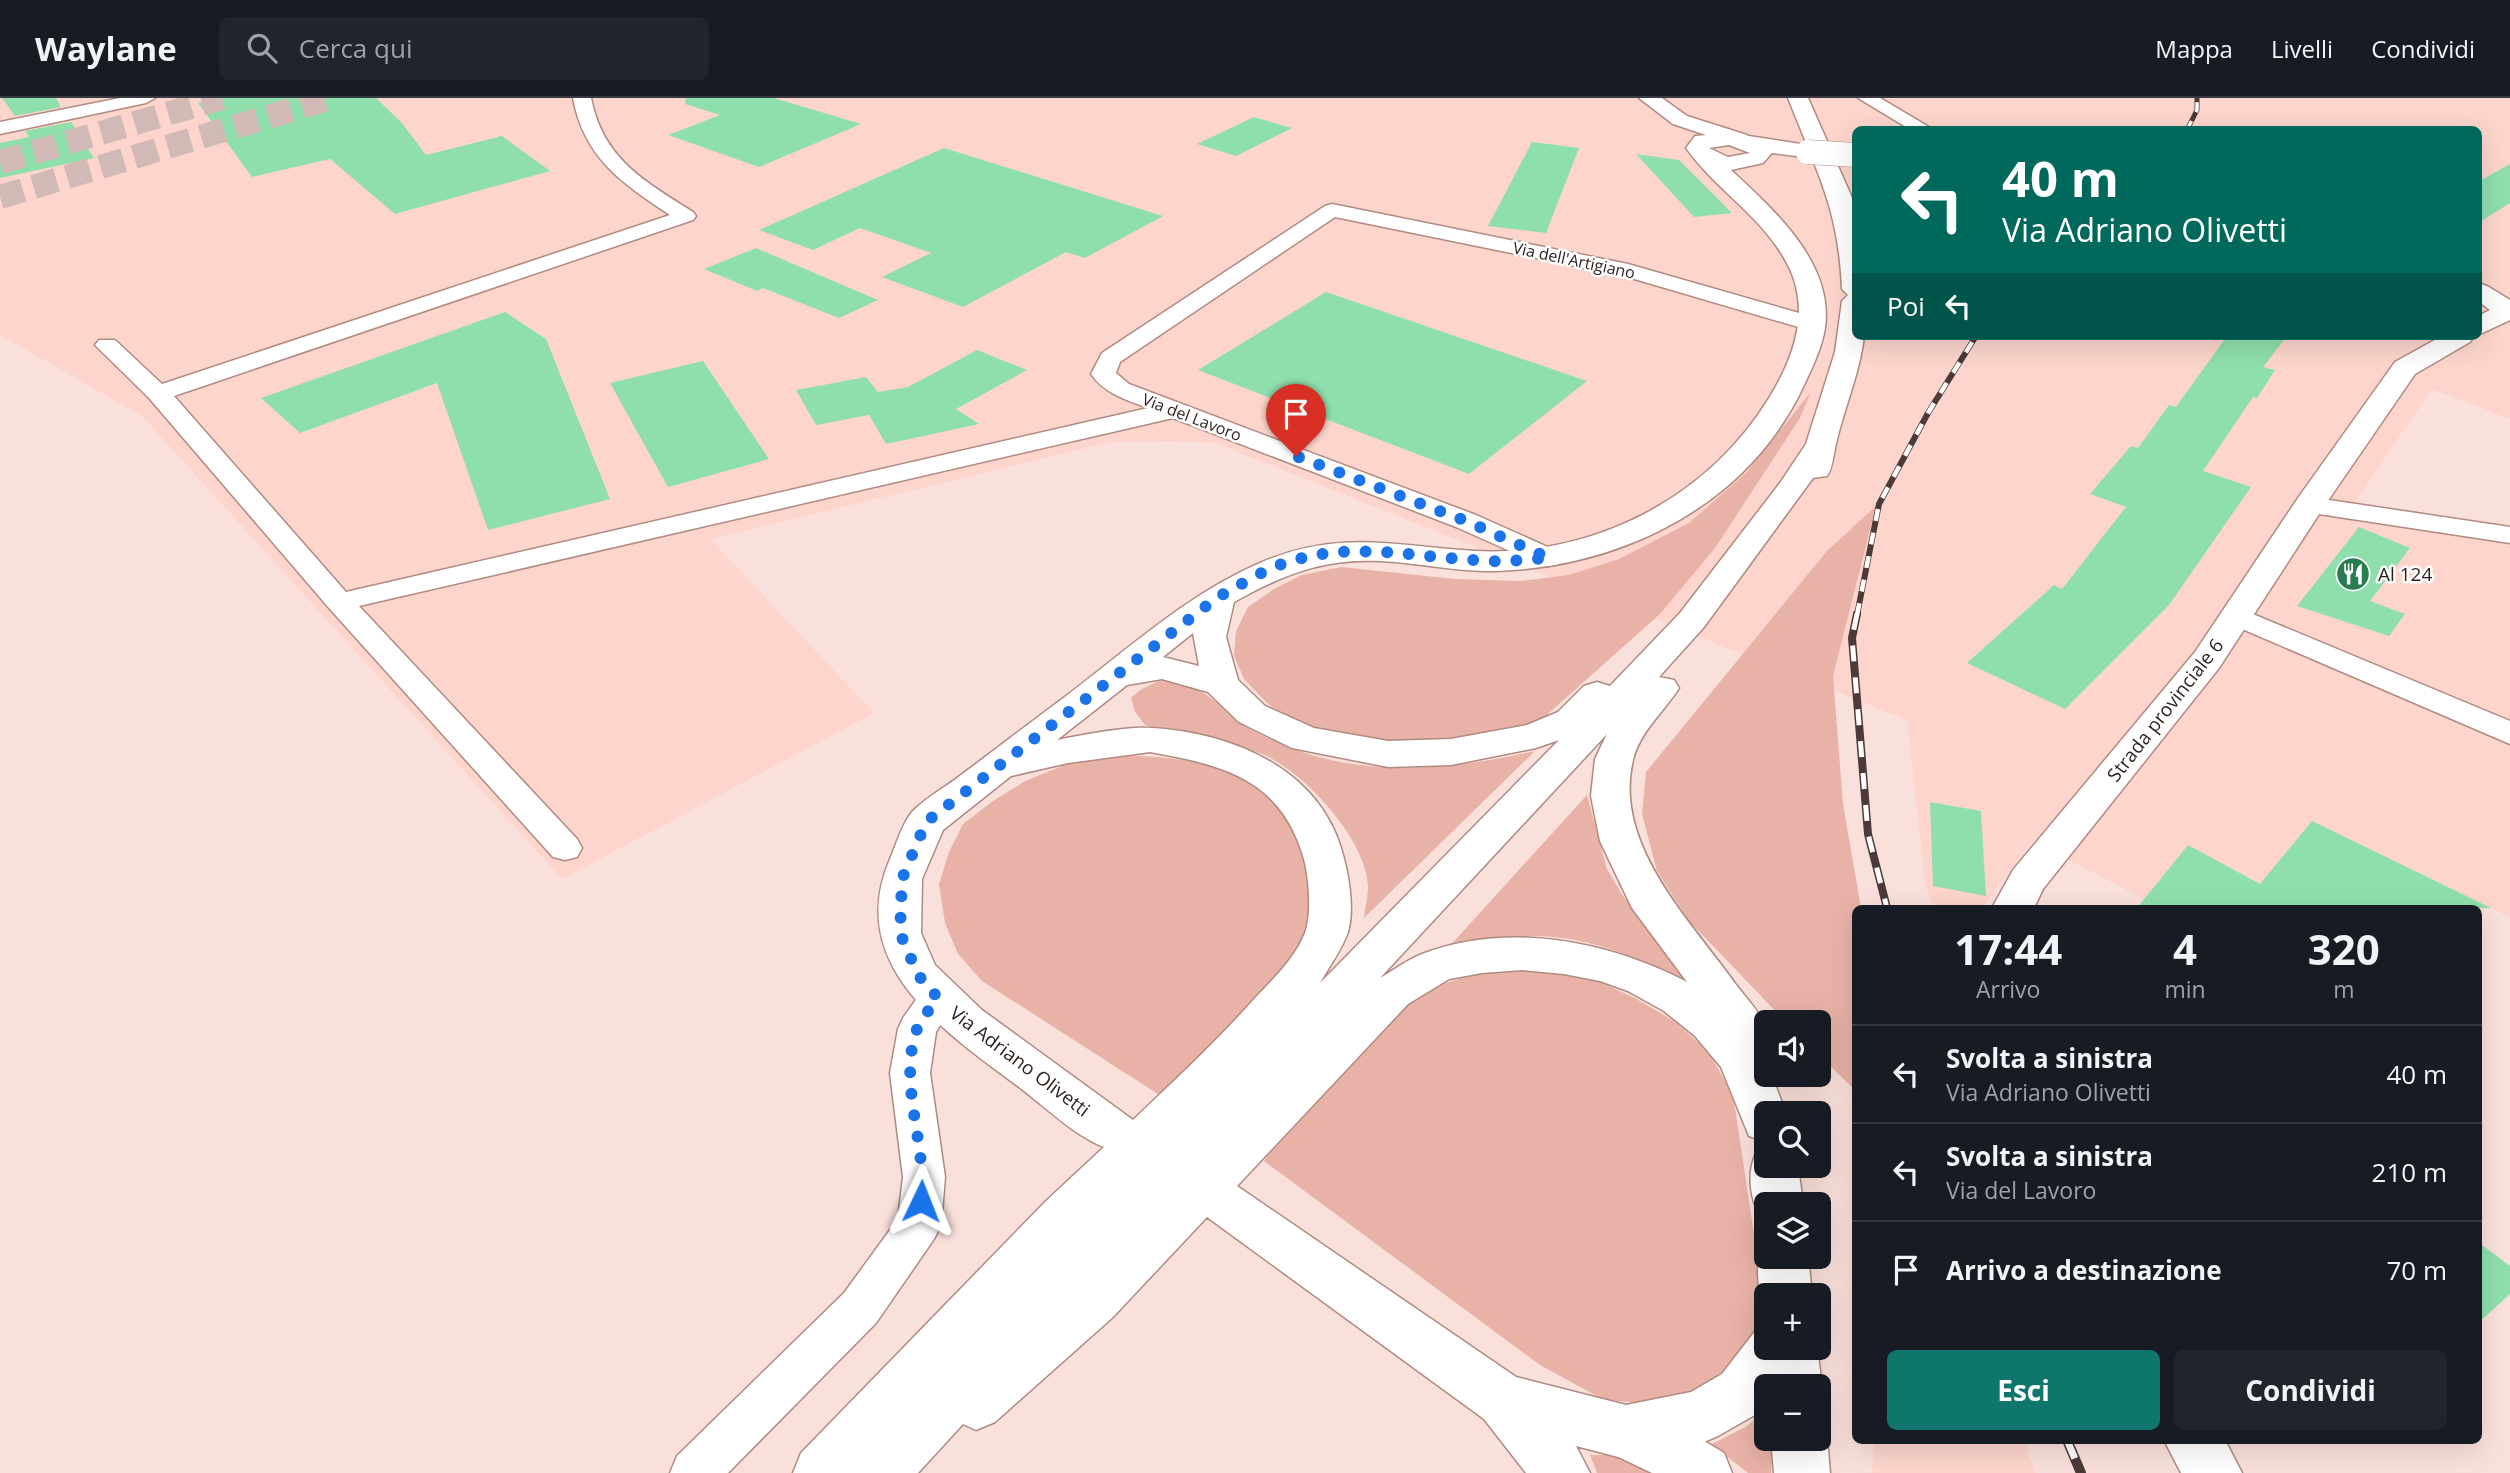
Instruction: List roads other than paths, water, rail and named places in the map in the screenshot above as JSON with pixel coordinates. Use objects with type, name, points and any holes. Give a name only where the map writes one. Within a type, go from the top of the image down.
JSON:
[{"type":"main road","points":[[1798,98],[1841,200],[1852,246]]},
{"type":"main road","points":[[1654,103],[1745,158]]},
{"type":"main road","name":"Via Adriano Olivetti","points":[[1114,1131],[966,1023],[938,998],[918,975],[900,933],[902,879],[926,822],[1218,597],[1265,571],[1294,560],[1335,552],[1372,549],[1493,561],[1549,558],[1625,538],[1671,515],[1731,467],[1776,414],[1803,359],[1812,324],[1810,285],[1783,238],[1745,158],[1699,152],[1654,103]]},
{"type":"main road","points":[[1699,152],[1698,144],[1710,139],[1745,158],[1808,152],[1852,155]]},
{"type":"main road","points":[[2482,282],[2510,283]]},
{"type":"main road","points":[[2482,292],[2508,311]]},
{"type":"main road","points":[[2482,308],[2508,311]]},
{"type":"main road","points":[[2482,325],[2508,311]]},
{"type":"main road","points":[[1769,1101],[1768,1085],[1755,1048],[1729,1007],[1647,897],[1620,841],[1610,796],[1614,758],[1630,725],[1714,628],[1813,490],[1821,444],[1849,352],[1852,326]]},
{"type":"main road","name":"Strada provinciale 6","points":[[2015,905],[2027,881],[2140,746],[2207,660],[2309,505],[2404,368],[2448,340]]},
{"type":"main road","points":[[878,1473],[1692,620],[1791,489],[1821,444]]},
{"type":"main road","points":[[1150,740],[1128,726],[1111,701],[1117,675],[1163,668],[1221,684],[1252,714],[1305,739],[1388,754],[1451,752],[1536,736],[1571,720],[1612,680],[1732,540],[1791,489]]},
{"type":"main road","points":[[1218,597],[1209,636],[1221,684]]},
{"type":"main road","points":[[821,1473],[1065,1217],[1232,1055],[1304,973],[1327,931],[1330,878],[1316,831],[1289,792],[1251,765],[1205,749],[1150,740],[1068,750],[999,766]]},
{"type":"main road","points":[[895,1473],[1094,1301],[1392,992],[1442,965],[1502,956],[1566,956],[1611,967],[1663,987],[1715,1027],[1737,1055],[1757,1101]]},
{"type":"main road","points":[[1225,1203],[1503,1400],[1562,1473]]},
{"type":"main road","points":[[1626,1432],[1699,1417],[1741,1393],[1769,1360]]},
{"type":"main road","points":[[1503,1400],[1626,1432],[1671,1453],[1704,1473]]},
{"type":"main road","points":[[2195,1444],[2214,1473]]},
{"type":"main road","points":[[1800,1451],[1802,1473]]},
{"type":"street","points":[[0,128],[146,98]]},
{"type":"street","points":[[158,393],[686,216],[620,172],[595,143],[583,114],[582,98]]},
{"type":"street","points":[[1867,98],[1918,126]]},
{"type":"street","name":"Via dell'Artigiano","points":[[1332,210],[1628,270],[1812,324]]},
{"type":"street","name":"Via del Lavoro","points":[[1332,210],[1110,358],[1103,374],[1120,389],[1466,521],[1549,558]]},
{"type":"street","points":[[107,345],[158,393],[339,602],[565,848]]},
{"type":"street","points":[[339,602],[1174,410]]},
{"type":"street","points":[[2309,505],[2510,535]]},
{"type":"street","points":[[2236,616],[2510,733]]},
{"type":"street","points":[[694,1473],[860,1308],[919,1225],[924,1177],[910,1073],[918,1029],[938,998]]},
{"type":"tunnel","points":[[0,162],[222,98]]},
{"type":"tunnel","points":[[0,197],[331,98]]},
{"type":"railway","points":[[2189,126],[2197,110],[2197,98]]},
{"type":"railway","points":[[1857,615],[1879,504],[1928,413],[1974,340]]},
{"type":"railway","points":[[1857,614],[1852,638],[1868,834],[1886,905]]},
{"type":"railway","points":[[2069,1444],[2081,1473]]},
{"type":"place","name":"Al 124","points":[[2353,574]]}]
